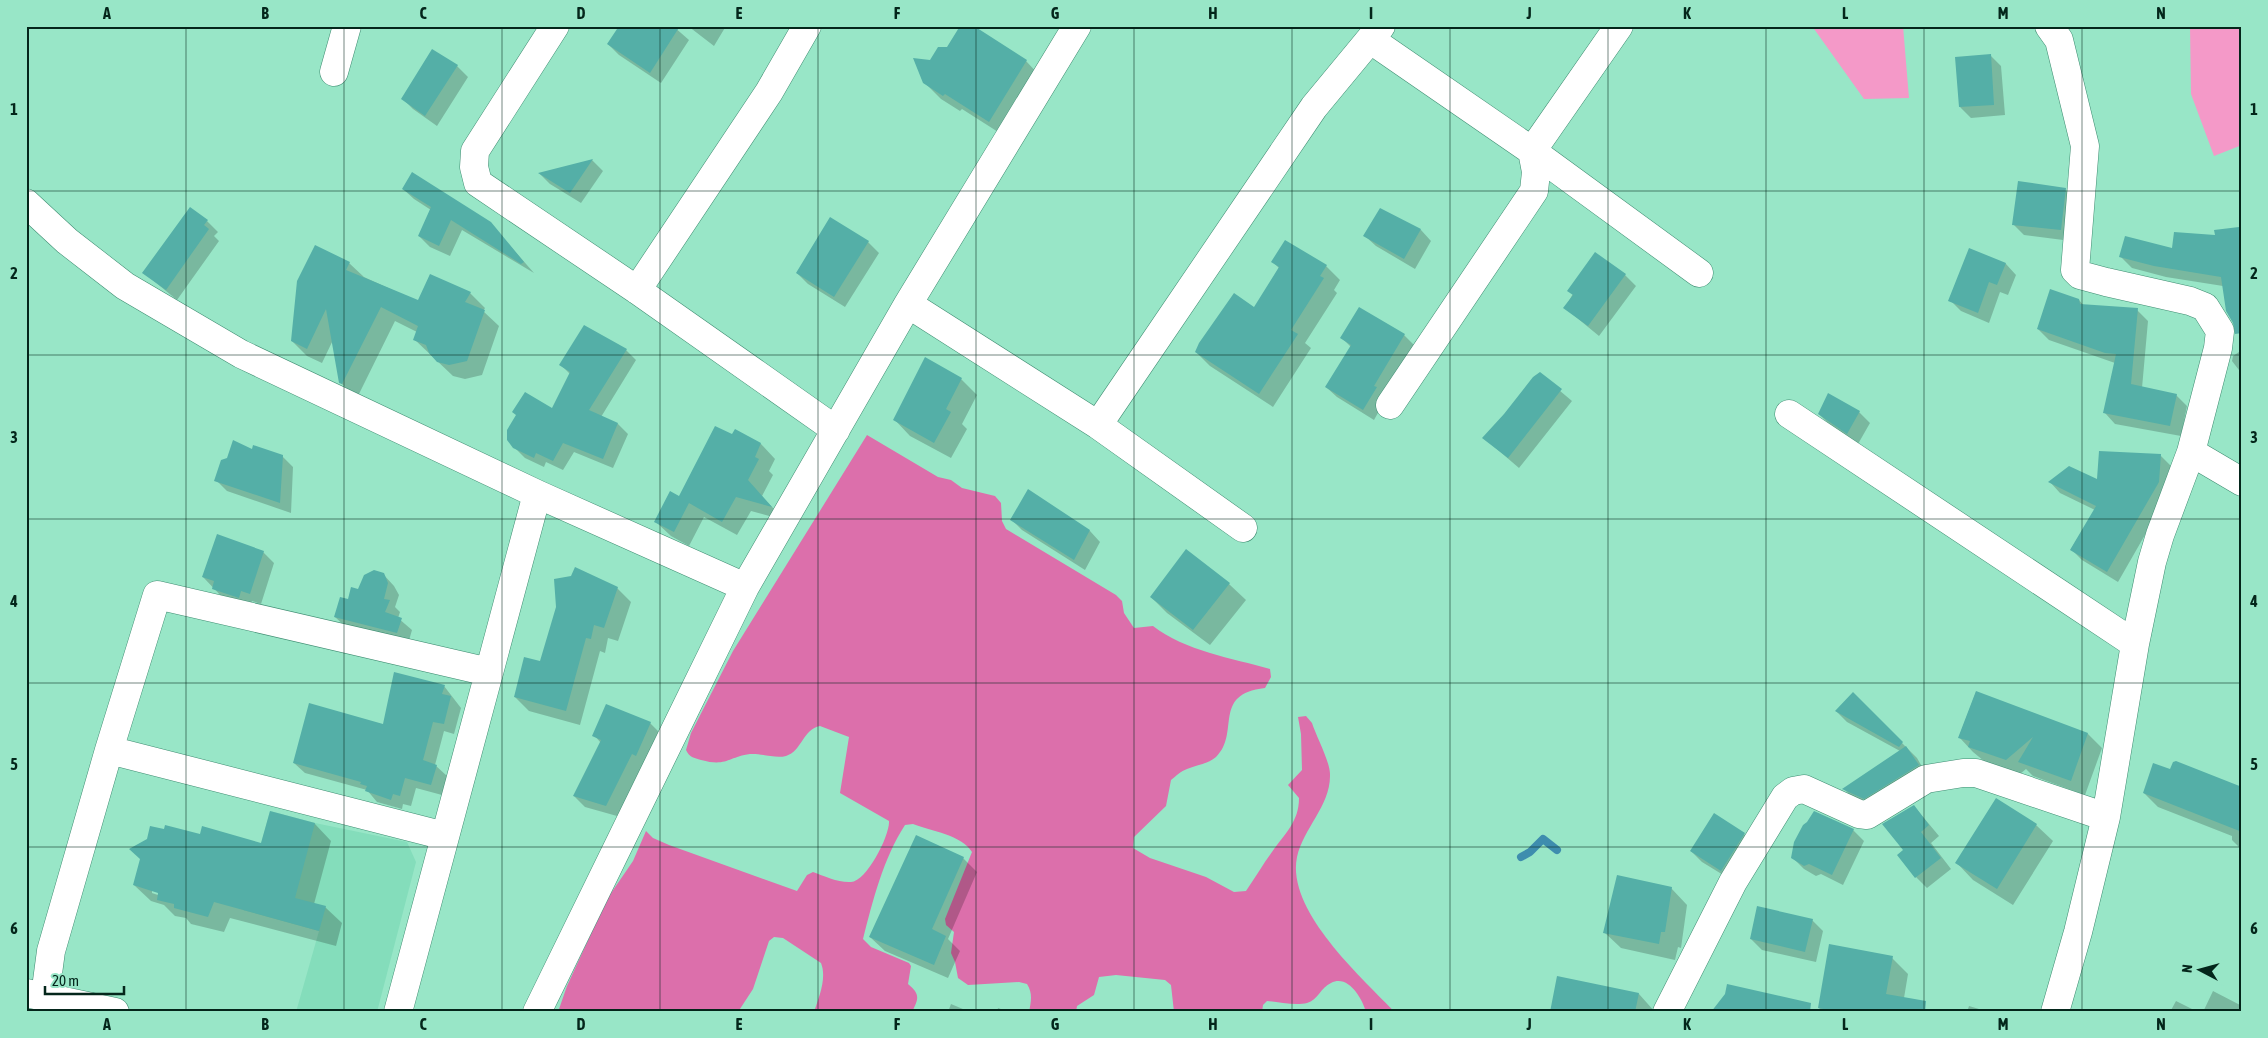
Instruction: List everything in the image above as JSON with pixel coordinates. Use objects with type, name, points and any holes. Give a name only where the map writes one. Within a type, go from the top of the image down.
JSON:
[{"type":"street","points":[[334,72],[347,26]]},
{"type":"street","points":[[554,26],[475,151],[474,167],[478,183],[637,290],[836,430]]},
{"type":"street","points":[[637,290],[769,92],[807,26]]},
{"type":"street","points":[[537,1012],[745,587],[908,304],[1077,26]]},
{"type":"street","points":[[1390,406],[1534,191],[1536,172],[1532,151],[1619,26]]},
{"type":"street","points":[[2049,26],[2059,40],[2085,146],[2075,270],[2080,275],[2190,301],[2205,307],[2220,331],[2218,348],[2191,452],[2160,535],[2135,644],[2106,817],[2078,932],[2055,1012]]},
{"type":"street","points":[[1098,425],[1314,107],[1376,33],[1532,151],[1699,273]]},
{"type":"street","points":[[26,203],[67,241],[125,286],[240,354],[537,494],[745,587]]},
{"type":"street","points":[[908,304],[1098,425],[1243,528]]},
{"type":"street","points":[[1789,414],[2135,644]]},
{"type":"street","points":[[2191,452],[2242,482]]},
{"type":"street","points":[[398,1012],[537,494]]},
{"type":"street","points":[[114,1012],[36,995],[51,951],[109,750],[157,595],[490,672]]},
{"type":"street","points":[[109,750],[445,836]]},
{"type":"street","points":[[1667,1012],[1692,959],[1733,882],[1785,797],[1793,791],[1804,789],[1859,814],[1867,815],[1926,779],[1963,773],[1976,773],[2106,817]]},
{"type":"shaded area","points":[[1812,26],[1903,26],[1909,98],[1864,99]]},
{"type":"shaded area","points":[[2190,26],[2242,26],[2242,145],[2214,156],[2191,94]]},
{"type":"shaded area","points":[[867,435],[938,477],[951,480],[962,488],[995,496],[1001,503],[1002,521],[1006,529],[1116,595],[1122,601],[1124,613],[1134,628],[1153,626],[1179,642],[1194,648],[1270,669],[1271,677],[1265,688],[1248,692],[1238,698],[1232,706],[1227,737],[1216,757],[1206,763],[1185,770],[1171,780],[1166,806],[1134,837],[1133,848],[1150,858],[1206,877],[1234,892],[1246,891],[1297,814],[1299,798],[1288,785],[1302,770],[1301,734],[1298,717],[1306,716],[1312,723],[1323,750],[1330,776],[1326,797],[1300,847],[1297,857],[1297,877],[1303,899],[1314,920],[1346,962],[1395,1012],[1366,1012],[1358,994],[1348,985],[1337,981],[1325,987],[1314,999],[1307,1003],[1292,1004],[1267,1001],[1263,1005],[1262,1012],[1174,1012],[1171,985],[1165,980],[1116,975],[1099,977],[1094,995],[1077,1006],[1076,1012],[1029,1012],[1031,994],[1027,984],[1019,982],[968,985],[958,978],[951,953],[954,932],[946,925],[945,919],[972,852],[961,841],[913,824],[905,825],[897,838],[879,880],[863,939],[871,947],[909,963],[911,966],[908,984],[917,996],[912,1012],[814,1012],[823,981],[821,963],[783,938],[774,937],[769,941],[753,989],[738,1012],[558,1012],[567,986],[607,899],[633,861],[646,831],[653,838],[669,845],[797,891],[807,875],[813,872],[842,881],[851,882],[857,880],[870,866],[882,846],[889,821],[840,793],[849,737],[820,726],[810,731],[796,750],[786,756],[750,754],[722,762],[710,762],[694,758],[686,750],[691,733],[733,651]]},
{"type":"shaded area","points":[[270,811],[315,823],[407,842],[416,862],[377,1012],[296,1012],[319,931],[243,910]]},
{"type":"building","points":[[619,26],[680,26],[650,73],[607,44]]},
{"type":"building","points":[[960,26],[974,26],[1027,60],[989,122],[945,94],[943,96],[923,83],[913,58],[930,60],[938,47],[947,47]]},
{"type":"building","points":[[432,49],[458,65],[425,116],[401,99]]},
{"type":"building","points":[[1991,54],[1994,105],[1959,107],[1955,57]]},
{"type":"building","points":[[593,159],[570,193],[538,173]]},
{"type":"building","points":[[412,172],[491,222],[524,262],[521,264],[451,220],[439,246],[418,236],[431,207],[402,189]]},
{"type":"building","points":[[2018,181],[2066,188],[2061,230],[2012,225]]},
{"type":"building","points":[[190,207],[208,220],[204,225],[209,229],[166,290],[142,273]]},
{"type":"building","points":[[1380,208],[1421,229],[1404,259],[1363,236]]},
{"type":"building","points":[[830,217],[869,241],[834,297],[796,273]]},
{"type":"building","points":[[2239,227],[2242,240],[2242,333],[2235,334],[2233,323],[2226,311],[2221,277],[2154,266],[2119,257],[2125,236],[2172,248],[2174,232],[2215,235],[2214,230]]},
{"type":"building","points":[[1285,240],[1327,265],[1320,276],[1324,278],[1291,330],[1298,334],[1259,394],[1195,352],[1199,343],[1234,293],[1254,307],[1279,267],[1271,262]]},
{"type":"building","points":[[315,245],[350,262],[346,270],[418,300],[430,274],[471,292],[465,302],[485,310],[467,361],[449,365],[437,362],[429,353],[426,345],[413,340],[418,326],[381,307],[342,384],[339,383],[326,309],[307,349],[291,341],[297,281]]},
{"type":"building","points":[[1969,248],[2006,263],[1997,285],[1989,282],[1978,313],[1948,301]]},
{"type":"building","points":[[1595,252],[1626,274],[1588,326],[1563,308],[1573,295],[1567,291]]},
{"type":"building","points":[[2050,289],[2079,299],[2080,304],[2138,308],[2131,384],[2177,394],[2170,426],[2103,413],[2116,354],[2105,353],[2037,329]]},
{"type":"building","points":[[1359,307],[1405,334],[1374,386],[1377,387],[1363,410],[1325,387],[1351,345],[1340,338]]},
{"type":"building","points":[[584,325],[627,349],[589,410],[618,423],[603,459],[563,443],[553,461],[536,453],[534,458],[513,448],[507,440],[507,430],[516,415],[512,412],[525,392],[552,408],[570,372],[559,365]]},
{"type":"building","points":[[925,357],[962,378],[946,409],[951,412],[934,443],[893,420]]},
{"type":"building","points":[[1540,372],[1562,389],[1508,458],[1482,438],[1533,377]]},
{"type":"building","points":[[1828,393],[1860,411],[1847,434],[1818,414]]},
{"type":"building","points":[[715,426],[732,434],[735,429],[761,443],[755,457],[759,459],[748,480],[772,507],[736,497],[722,522],[689,503],[674,532],[654,522],[670,491],[679,496]]},
{"type":"building","points":[[233,440],[252,449],[253,445],[283,455],[280,503],[214,481],[221,460],[227,458]]},
{"type":"building","points":[[2099,451],[2161,454],[2159,482],[2107,572],[2070,550],[2096,506],[2048,482],[2069,466],[2097,479]]},
{"type":"building","points":[[1028,489],[1090,530],[1074,560],[1010,520]]},
{"type":"building","points":[[217,534],[264,551],[250,594],[241,591],[239,598],[212,589],[214,581],[202,577]]},
{"type":"building","points":[[1186,549],[1230,583],[1193,630],[1150,597]]},
{"type":"building","points":[[575,567],[618,587],[604,628],[594,625],[591,639],[586,638],[566,711],[514,697],[524,657],[540,661],[556,607],[554,579],[571,576]]},
{"type":"building","points":[[374,570],[384,573],[388,583],[384,599],[390,600],[385,612],[402,618],[397,633],[334,617],[340,597],[348,599],[351,587],[358,589],[364,575]]},
{"type":"building","points":[[394,672],[445,685],[442,694],[451,696],[444,724],[433,722],[423,760],[437,765],[431,785],[405,778],[400,796],[393,794],[391,800],[365,791],[367,786],[360,784],[361,782],[293,763],[309,703],[383,724]]},
{"type":"building","points":[[1976,691],[2088,733],[2071,781],[2018,762],[2033,737],[2006,760],[1968,747],[1970,741],[1958,738]]},
{"type":"building","points":[[1853,692],[1903,742],[1899,747],[1835,711]]},
{"type":"building","points":[[606,704],[651,722],[636,756],[632,754],[606,806],[573,796],[601,740],[592,736]]},
{"type":"building","points":[[1906,746],[1919,765],[1864,799],[1842,789]]},
{"type":"building","points":[[2176,761],[2242,787],[2242,832],[2143,793],[2153,763],[2170,769],[2173,762]]},
{"type":"building","points":[[1996,798],[2037,824],[1997,889],[1955,863]]},
{"type":"building","points":[[1914,805],[1929,825],[1921,832],[1941,858],[1915,878],[1897,855],[1903,850],[1882,824]]},
{"type":"building","points":[[270,811],[315,823],[295,898],[326,906],[319,931],[214,902],[208,917],[174,908],[174,904],[157,900],[158,893],[133,885],[140,859],[129,849],[147,839],[150,826],[164,829],[165,825],[200,834],[202,826],[261,843]]},
{"type":"building","points":[[1814,811],[1854,829],[1832,875],[1809,864],[1804,866],[1791,858],[1794,842],[1803,825]]},
{"type":"building","points":[[1714,813],[1745,833],[1721,871],[1690,851]]},
{"type":"building","points":[[916,835],[964,857],[932,929],[946,936],[934,965],[869,937]]},
{"type":"building","points":[[1617,875],[1672,887],[1665,932],[1661,932],[1659,944],[1603,933]]},
{"type":"building","points":[[1757,906],[1813,919],[1805,952],[1750,939]]},
{"type":"building","points":[[1829,944],[1893,956],[1886,994],[1926,1001],[1925,1012],[1839,1012],[1818,1008]]},
{"type":"building","points":[[1557,976],[1639,993],[1635,1012],[1550,1012]]},
{"type":"building","points":[[1727,984],[1811,1003],[1810,1012],[1711,1012],[1725,994]]},
{"type":"waterway","points":[[1521,857],[1530,852],[1543,839],[1557,850]]}]
